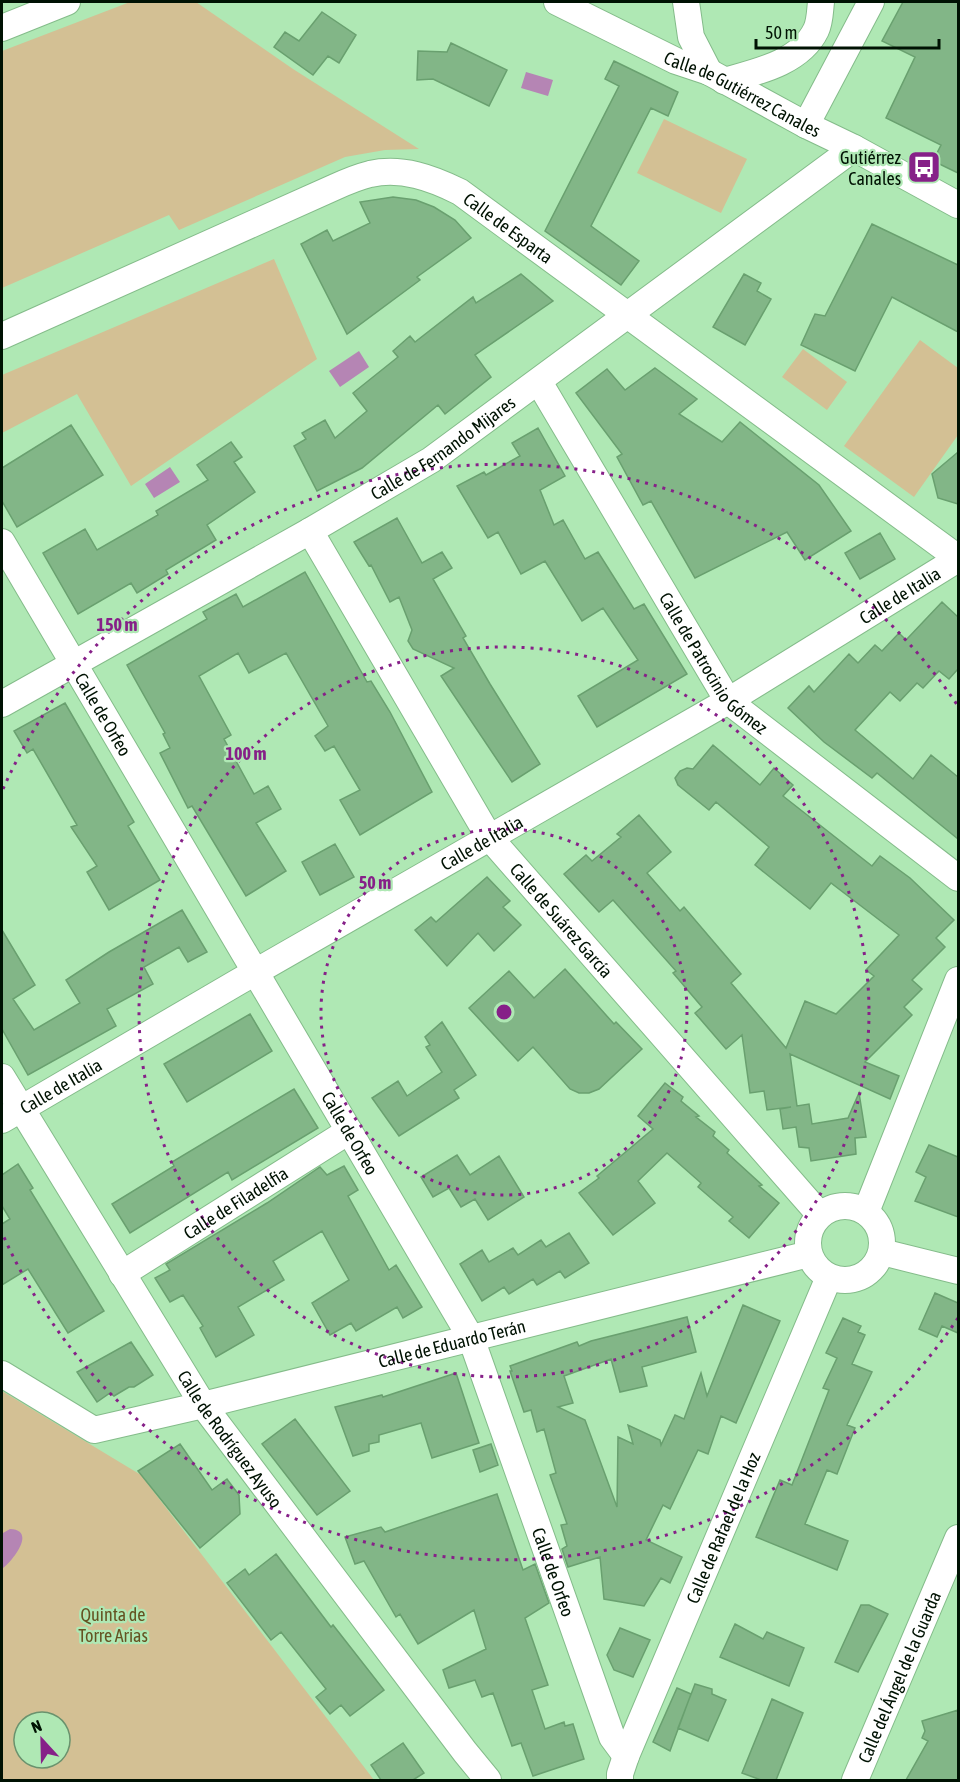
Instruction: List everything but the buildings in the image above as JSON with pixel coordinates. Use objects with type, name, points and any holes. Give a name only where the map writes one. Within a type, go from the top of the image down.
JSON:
[{"type":"street","points":[[2,28],[67,2]]},
{"type":"street","name":"Calle de Gutiérrez Canales","points":[[557,2],[676,61],[716,77],[958,205]]},
{"type":"street","points":[[686,2],[691,37],[716,77],[764,70],[796,54],[817,29],[821,2]]},
{"type":"street","points":[[806,125],[871,2]]},
{"type":"street","name":"Calle de Fernando Mijares","points":[[2,704],[310,531],[431,460],[854,148]]},
{"type":"street","name":"Calle de Esparta","points":[[2,336],[335,187],[371,174],[402,172],[434,179],[460,192],[958,559]]},
{"type":"street","name":"Calle de Patrocinio Gómez","points":[[539,382],[728,701],[958,878]]},
{"type":"street","name":"Calle de Suárez García","points":[[310,531],[489,837],[820,1215]]},
{"type":"street","name":"Calle de Orfeo","points":[[2,542],[471,1338],[612,1737],[626,1756]]},
{"type":"street","name":"Calle de Italia","points":[[11,1114],[728,701],[958,559]]},
{"type":"street","points":[[866,1212],[958,980]]},
{"type":"street","name":"Calle de Rodríguez Ayuso","points":[[2,1077],[11,1114],[122,1274],[203,1405],[488,1780]]},
{"type":"street","name":"Calle de Filadelfia","points":[[122,1274],[349,1131]]},
{"type":"street","points":[[843,1206],[855,1207],[866,1212],[874,1219],[883,1241],[882,1252],[877,1262],[861,1277],[850,1280],[829,1277],[814,1264],[809,1254],[809,1233],[813,1223],[820,1215],[843,1206]]},
{"type":"street","points":[[882,1252],[958,1271]]},
{"type":"street","name":"Calle de Eduardo Terán","points":[[2,1374],[94,1430],[809,1254]]},
{"type":"street","name":"Calle de Rafael de la Hoz","points":[[620,1780],[626,1756],[829,1277]]},
{"type":"street","name":"Calle del Ángel de la Guarda","points":[[855,1780],[958,1538]]},
{"type":"green space","points":[[130,2],[196,2],[293,69],[419,149],[385,150],[345,157],[179,230],[169,215],[2,288],[2,51]]},
{"type":"green space","points":[[664,119],[747,159],[721,213],[637,173]]},
{"type":"green space","points":[[274,259],[317,359],[131,486],[77,394],[2,433],[2,375]]},
{"type":"green space","points":[[920,340],[958,368],[958,435],[914,497],[844,446]]},
{"type":"green space","points":[[803,349],[847,382],[827,410],[782,377]]},
{"type":"green space","name":"Quinta de Torre Arias","points":[[2,1391],[141,1475],[374,1780],[2,1780]]},
{"type":"shaded area","points":[[526,72],[553,80],[548,96],[521,88]]},
{"type":"shaded area","points":[[359,351],[369,367],[340,387],[329,371]]},
{"type":"shaded area","points":[[170,467],[180,482],[154,498],[145,484]]},
{"type":"shaded area","points":[[10,1529],[18,1531],[22,1535],[22,1540],[12,1560],[2,1569],[3,1533]]},
{"type":"place","name":"Gutiérrez Canales","points":[[924,167]]}]
